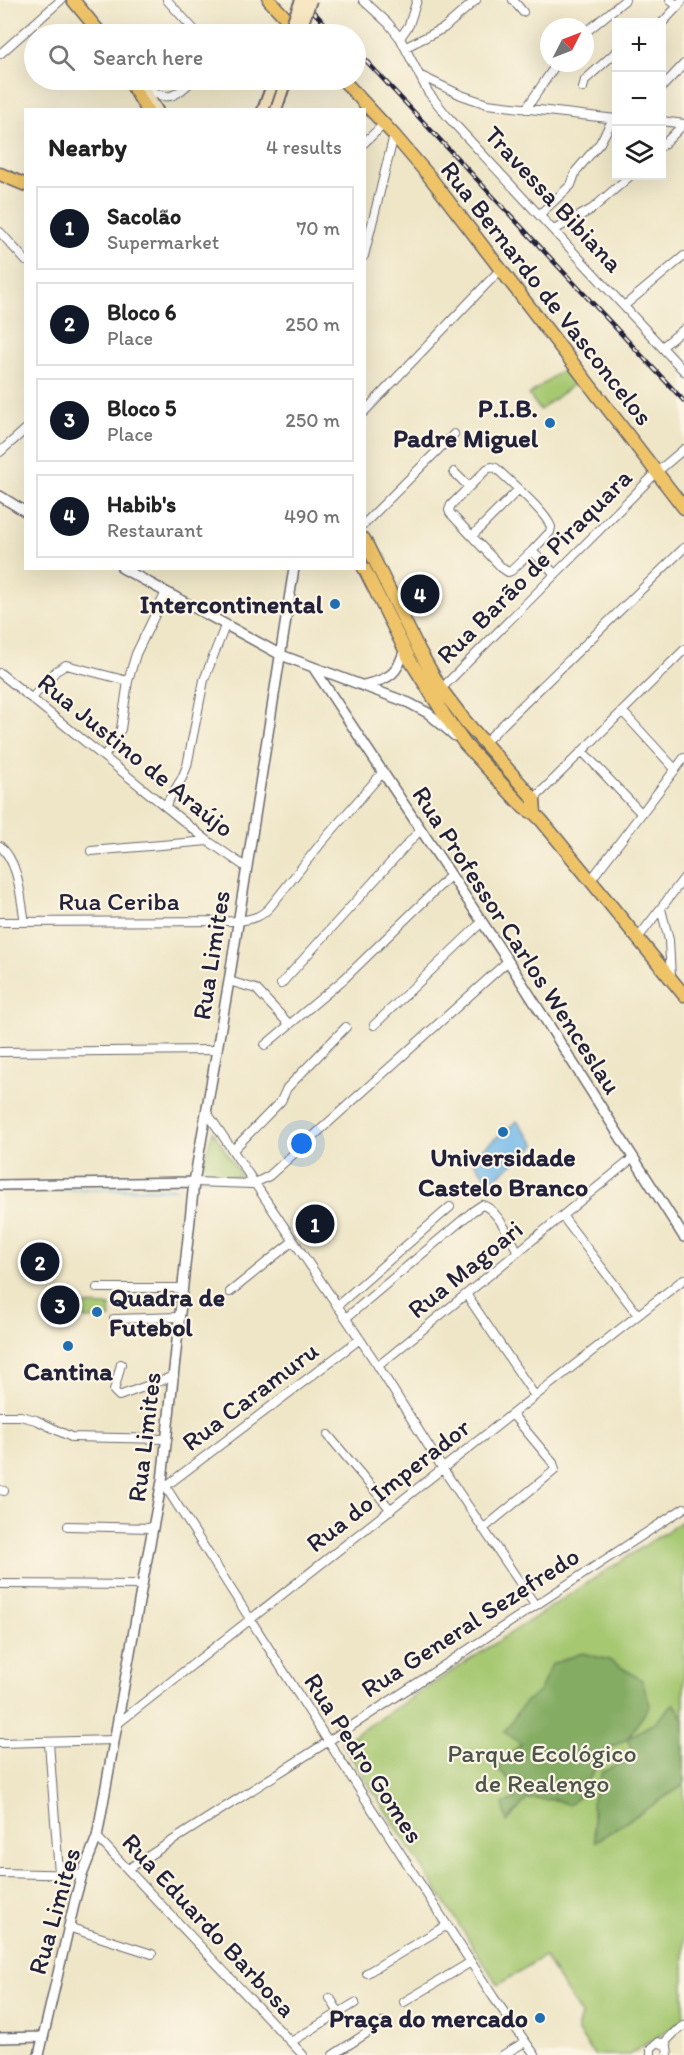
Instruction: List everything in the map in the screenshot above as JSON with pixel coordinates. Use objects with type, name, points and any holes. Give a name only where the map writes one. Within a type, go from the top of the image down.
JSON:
[{"type":"main road","points":[[269,0],[291,24]]},
{"type":"main road","points":[[292,24],[301,0]]},
{"type":"main road","points":[[303,24],[310,0]]},
{"type":"main road","points":[[75,1],[93,24]]},
{"type":"main road","points":[[135,90],[146,108]]},
{"type":"main road","points":[[145,90],[156,108]]},
{"type":"main road","points":[[264,108],[270,90]]},
{"type":"main road","points":[[277,108],[283,90]]},
{"type":"main road","name":"Rua Bernardo de Vasconcelos","points":[[352,90],[429,176],[684,508]]},
{"type":"main road","points":[[0,174],[24,184]]},
{"type":"main road","points":[[366,543],[441,689],[458,713],[534,799],[530,811]]},
{"type":"main road","points":[[365,570],[405,650],[465,744],[530,811],[684,995]]},
{"type":"street","points":[[34,24],[61,0]]},
{"type":"street","points":[[167,0],[189,24]]},
{"type":"street","name":"Travessa Bibiana","points":[[363,0],[388,23],[400,38],[428,92],[448,117],[684,370]]},
{"type":"street","points":[[400,38],[408,28],[417,0]]},
{"type":"street","points":[[406,47],[444,28],[476,0]]},
{"type":"street","points":[[513,0],[524,12]]},
{"type":"street","points":[[594,26],[625,0]]},
{"type":"street","points":[[666,18],[680,3],[670,0]]},
{"type":"street","points":[[0,54],[24,33]]},
{"type":"street","points":[[583,88],[585,80],[612,56]]},
{"type":"street","points":[[666,83],[684,64]]},
{"type":"street","points":[[526,109],[551,72]]},
{"type":"street","points":[[419,75],[472,100],[612,119]]},
{"type":"street","points":[[151,90],[160,96],[173,96],[180,90]]},
{"type":"street","points":[[666,121],[674,122],[683,128],[666,143]]},
{"type":"street","points":[[366,141],[384,124]]},
{"type":"street","points":[[540,214],[571,185],[576,171],[600,143],[612,124]]},
{"type":"street","points":[[366,248],[394,135]]},
{"type":"street","points":[[554,230],[592,209],[625,180]]},
{"type":"street","points":[[0,232],[24,259]]},
{"type":"street","points":[[624,306],[684,256]]},
{"type":"street","points":[[366,409],[500,270]]},
{"type":"street","points":[[662,347],[684,329]]},
{"type":"street","points":[[0,452],[24,431]]},
{"type":"street","points":[[366,522],[454,434]]},
{"type":"street","name":"Rua Barão de Piraquara","points":[[441,689],[657,472],[684,449]]},
{"type":"street","points":[[496,468],[548,521],[551,527],[550,532],[514,569],[508,572],[502,568],[449,510],[469,487],[487,469],[496,468]]},
{"type":"street","points":[[454,472],[469,487]]},
{"type":"street","points":[[472,536],[518,490]]},
{"type":"street","points":[[0,496],[24,512]]},
{"type":"street","points":[[485,742],[684,548]]},
{"type":"street","points":[[532,551],[555,574]]},
{"type":"street","points":[[125,570],[165,594],[281,655],[420,708],[465,744]]},
{"type":"street","name":"Rua Limites","points":[[39,2055],[68,1927],[82,1875],[97,1837],[142,1585],[164,1483],[194,1182],[230,981],[294,570]]},
{"type":"street","points":[[104,757],[121,729],[128,681],[140,646],[165,594]]},
{"type":"street","points":[[165,806],[187,766],[204,680],[225,626]]},
{"type":"street","points":[[364,685],[388,678],[401,662],[409,629]]},
{"type":"street","points":[[534,799],[684,650]]},
{"type":"street","points":[[32,698],[56,670],[66,665],[128,681]]},
{"type":"street","name":"Rua Professor Carlos Wenceslau","points":[[313,667],[508,961],[684,1237]]},
{"type":"street","name":"Rua Justino de Araújo","points":[[0,673],[208,841],[247,868]]},
{"type":"street","points":[[333,696],[334,682],[344,678]]},
{"type":"street","points":[[623,712],[675,769]]},
{"type":"street","points":[[582,752],[641,813]]},
{"type":"street","points":[[590,881],[684,758]]},
{"type":"street","name":"Rua Ceriba","points":[[0,922],[255,919],[263,915],[383,772]]},
{"type":"street","points":[[280,984],[421,829]]},
{"type":"street","points":[[91,851],[208,841]]},
{"type":"street","points":[[0,846],[14,864],[25,922]]},
{"type":"street","points":[[265,1045],[345,979],[451,875]]},
{"type":"street","points":[[638,938],[684,878]]},
{"type":"street","points":[[661,909],[669,940],[672,980]]},
{"type":"street","points":[[374,1025],[482,922]]},
{"type":"street","points":[[0,1185],[194,1182],[253,1184],[262,1181],[508,961]]},
{"type":"street","points":[[230,981],[256,989],[290,1024]]},
{"type":"street","points":[[233,1150],[281,1101],[290,1085],[346,1027]]},
{"type":"street","points":[[0,1053],[216,1050]]},
{"type":"street","points":[[206,1112],[378,1366],[443,1469],[534,1605]]},
{"type":"street","name":"Rua Magoari","points":[[378,1366],[633,1158]]},
{"type":"street","name":"Rua Magoari","points":[[346,1318],[482,1205],[489,1207],[501,1222],[518,1252]]},
{"type":"street","points":[[335,1303],[450,1207]]},
{"type":"street","points":[[563,1217],[638,1316]]},
{"type":"street","points":[[230,1292],[293,1241]]},
{"type":"street","name":"Rua do Imperador","points":[[117,1724],[684,1279]]},
{"type":"street","points":[[97,1288],[182,1288]]},
{"type":"street","points":[[466,1294],[535,1396]]},
{"type":"street","points":[[114,1318],[180,1317]]},
{"type":"street","name":"Rua Caramuru","points":[[164,1483],[360,1339]]},
{"type":"street","points":[[121,1364],[114,1391],[119,1396],[174,1376]]},
{"type":"street","points":[[483,1529],[555,1470],[554,1463],[512,1414]]},
{"type":"street","points":[[0,1416],[20,1416],[36,1420],[66,1436],[78,1438],[167,1439]]},
{"type":"street","points":[[328,1435],[392,1510]]},
{"type":"street","name":"Rua Pedro Gomes","points":[[164,1483],[447,1925],[535,2055]]},
{"type":"street","name":"Rua General Sezefredo","points":[[128,1869],[684,1508]]},
{"type":"street","points":[[68,1526],[153,1528]]},
{"type":"street","points":[[0,1584],[142,1585]]},
{"type":"street","points":[[0,1743],[114,1740]]},
{"type":"street","points":[[49,1743],[60,1873]]},
{"type":"street","name":"Rua Eduardo Barbosa","points":[[97,1837],[303,2055]]},
{"type":"street","points":[[0,1873],[82,1875]]},
{"type":"street","points":[[367,1973],[447,1925]]},
{"type":"street","points":[[68,1927],[152,1954]]},
{"type":"street","points":[[404,2002],[471,1962]]},
{"type":"street","points":[[330,1998],[339,2013]]},
{"type":"street","name":"Rua Eduardo Barbosa","points":[[291,2042],[355,2003]]},
{"type":"street","points":[[333,2055],[384,2022]]},
{"type":"street","points":[[642,2055],[651,2052],[655,2043],[664,2043],[684,2026]]},
{"type":"street","points":[[0,2038],[42,2037]]},
{"type":"street","points":[[503,2055],[525,2042]]},
{"type":"street","points":[[664,2043],[668,2048],[668,2055]]},
{"type":"green space","points":[[563,369],[574,384],[540,410],[529,395]]},
{"type":"green space","points":[[213,1131],[241,1176],[198,1178]]},
{"type":"green space","name":"Quadra de Futebol","points":[[83,1305],[110,1306],[111,1318],[84,1319]]},
{"type":"green space","name":"Parque Ecológico de Realengo","points":[[684,1520],[684,2020],[629,2055],[594,2055],[577,2030],[581,2015],[544,1956],[498,1985],[342,1743]]},
{"type":"green space","points":[[582,1653],[609,1660],[642,1680],[650,1705],[628,1738],[657,1721],[674,1703],[684,1718],[684,1785],[595,1842],[592,1803],[602,1772],[635,1757],[627,1739],[607,1749],[577,1798],[569,1805],[556,1800],[527,1799],[507,1822],[503,1804],[515,1798],[515,1786],[498,1768],[507,1756],[521,1744],[504,1732],[525,1702],[539,1692],[552,1664]]},
{"type":"water","points":[[517,1121],[536,1145],[490,1182],[471,1158]]},
{"type":"waterway","points":[[0,1190],[176,1189]]},
{"type":"railway","points":[[302,0],[325,24]]},
{"type":"railway","points":[[366,61],[684,401]]},
{"type":"place","name":"P.I.B. Padre Miguel","points":[[550,423]]},
{"type":"place","name":"Habib's","points":[[420,594]]},
{"type":"place","name":"Intercontinental","points":[[335,604]]},
{"type":"place","name":"Universidade Castelo Branco","points":[[503,1132]]},
{"type":"place","name":"Sacolão","points":[[315,1224]]},
{"type":"place","name":"Bloco 6","points":[[40,1262]]},
{"type":"place","name":"Bloco 5","points":[[60,1305]]},
{"type":"place","name":"Quadra de Futebol","points":[[97,1312]]},
{"type":"place","name":"Cantina","points":[[68,1346]]},
{"type":"place","name":"Praça do mercado","points":[[540,2018]]}]
